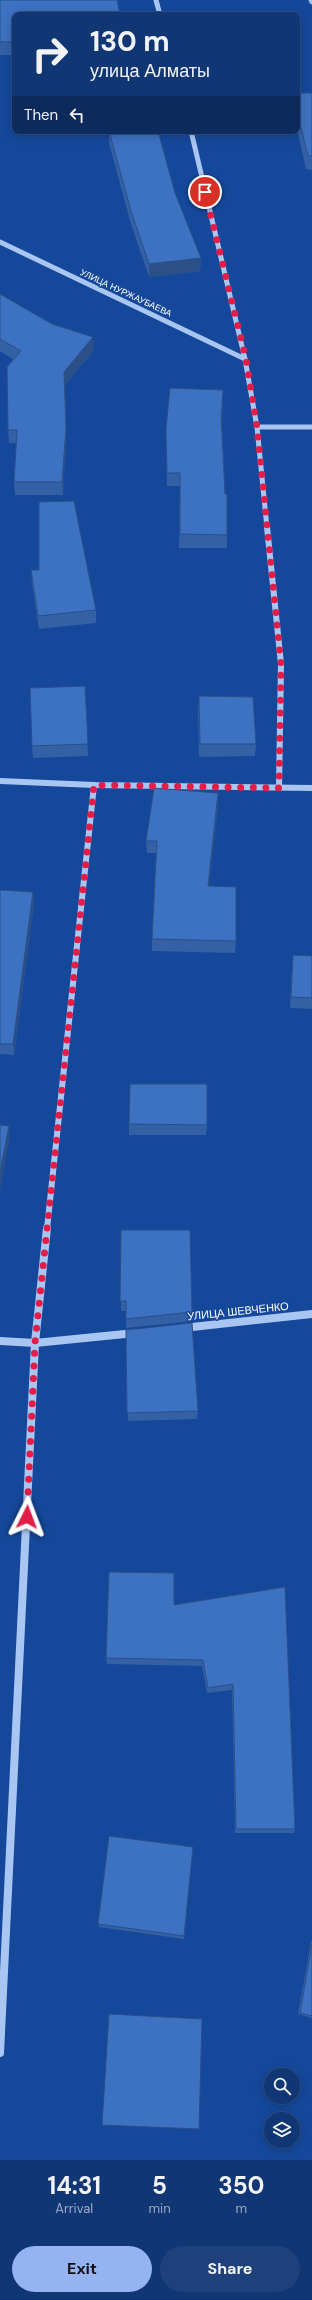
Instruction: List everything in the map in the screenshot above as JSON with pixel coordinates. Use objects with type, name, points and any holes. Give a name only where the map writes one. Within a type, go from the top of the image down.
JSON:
[{"type":"street","points":[[156,0],[159,12]]},
{"type":"street","points":[[192,134],[246,359],[257,427],[281,664],[279,788]]},
{"type":"street","name":"УЛИЦА НУРЖАУБАЕВА","points":[[0,242],[246,359]]},
{"type":"street","points":[[257,427],[312,427]]},
{"type":"street","points":[[0,781],[94,785],[312,788]]},
{"type":"street","points":[[0,2053],[35,1343],[94,785]]},
{"type":"street","name":"УЛИЦА ШЕВЧЕНКО","points":[[178,1328],[312,1314]]},
{"type":"street","points":[[0,1341],[35,1343],[146,1332]]},
{"type":"building","points":[[0,0],[117,0],[119,12],[12,12],[12,42],[0,42]]},
{"type":"building","points":[[300,93],[312,93],[312,156],[308,156],[300,123]]},
{"type":"building","points":[[110,134],[159,134],[175,193],[201,258],[149,264],[131,211]]},
{"type":"building","points":[[0,294],[52,324],[93,337],[64,372],[66,428],[62,482],[14,482],[17,430],[8,430],[7,367],[21,351],[0,339]]},
{"type":"building","points":[[170,388],[223,390],[221,417],[225,494],[227,494],[227,535],[180,534],[180,473],[167,473],[166,428]]},
{"type":"building","points":[[74,501],[96,610],[38,616],[31,570],[39,570],[39,502]]},
{"type":"building","points":[[85,686],[88,744],[32,746],[30,688]]},
{"type":"building","points":[[199,696],[253,697],[256,744],[200,744]]},
{"type":"building","points":[[154,788],[218,793],[208,886],[236,887],[236,941],[152,939],[157,841],[146,841]]},
{"type":"building","points":[[0,890],[33,892],[13,1044],[0,1044]]},
{"type":"building","points":[[293,955],[312,956],[312,998],[291,997]]},
{"type":"building","points":[[130,1084],[207,1084],[207,1125],[129,1124]]},
{"type":"building","points":[[0,1125],[9,1126],[0,1172]]},
{"type":"building","points":[[121,1230],[190,1230],[192,1312],[126,1319],[126,1301],[120,1301]]},
{"type":"building","points":[[192,1323],[198,1411],[127,1413],[126,1330]]},
{"type":"building","points":[[109,1572],[174,1573],[174,1605],[285,1587],[295,1829],[236,1829],[233,1684],[208,1688],[203,1660],[106,1658]]},
{"type":"building","points":[[109,1836],[193,1847],[184,1936],[98,1924]]},
{"type":"building","points":[[312,1944],[312,2016],[300,2013]]},
{"type":"building","points":[[109,2014],[202,2019],[199,2129],[102,2125]]},
{"type":"route","points":[[27,1517],[35,1343],[94,785],[279,788],[281,664],[257,427],[246,359],[205,192]]}]
